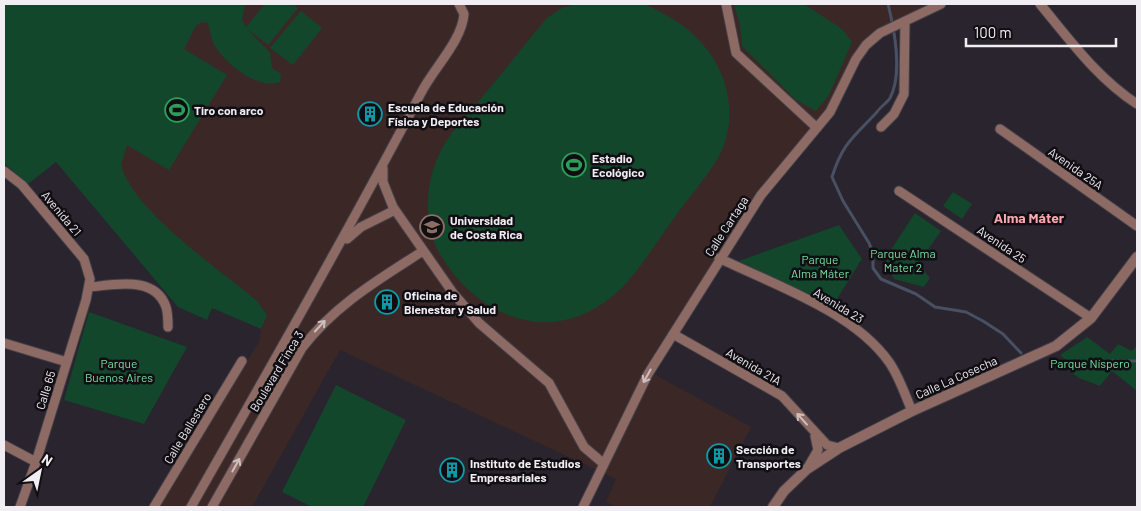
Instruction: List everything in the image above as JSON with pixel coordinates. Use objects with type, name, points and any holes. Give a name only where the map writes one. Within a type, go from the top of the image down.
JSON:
[{"type":"street","name":"Boulevard Finca 3","points":[[190,507],[340,246],[426,83],[461,31],[464,14],[459,4]]},
{"type":"street","points":[[726,4],[736,53],[817,128]]},
{"type":"street","name":"Calle Cartaga","points":[[583,507],[648,374],[719,258],[761,195],[830,112],[856,59],[866,45],[880,33],[941,4]]},
{"type":"street","points":[[1040,4],[1092,66],[1119,92],[1137,104]]},
{"type":"street","points":[[881,127],[894,114],[904,94],[905,21]]},
{"type":"street","name":"Avenida 25A","points":[[1000,129],[1137,226]]},
{"type":"street","points":[[383,165],[383,182],[395,210],[453,293],[479,323],[549,383],[584,447],[604,464]]},
{"type":"street","name":"Avenida 21","points":[[4,171],[22,185],[84,260],[89,283]]},
{"type":"street","name":"Avenida 25","points":[[899,191],[1091,318]]},
{"type":"street","name":"Boulevard Finca 3","points":[[340,246],[361,226],[395,210]]},
{"type":"street","name":"Boulevard Finca 3","points":[[212,507],[302,348],[317,328],[360,291],[423,251]]},
{"type":"street","name":"Calle La Cosecha","points":[[773,507],[784,491],[807,469],[839,448],[912,411],[1056,346],[1091,318],[1137,257]]},
{"type":"street","name":"Avenida 23","points":[[719,258],[825,309],[860,331],[889,362],[912,411]]},
{"type":"street","points":[[89,283],[131,283],[142,285],[160,298],[166,307],[168,327]]},
{"type":"street","name":"Calle 65","points":[[20,507],[67,362],[89,283]]},
{"type":"street","name":"Avenida 21A","points":[[673,334],[782,396],[827,445],[839,448]]},
{"type":"street","points":[[4,343],[67,362]]},
{"type":"street","name":"Calle Ballestero","points":[[154,507],[242,361]]},
{"type":"street","points":[[807,469],[818,450],[814,432]]},
{"type":"street","points":[[4,445],[36,462]]},
{"type":"shaded area","name":"Universidad de Costa Rica","points":[[142,4],[940,4],[866,45],[840,92],[761,195],[650,372],[751,427],[710,507],[617,507],[606,502],[616,479],[340,350],[252,507],[158,507],[260,340],[261,329],[218,309],[54,146]]},
{"type":"green space","name":"Estadio Ecológico","points":[[633,3],[644,5],[651,7],[683,26],[699,40],[721,72],[727,91],[729,110],[728,130],[722,150],[713,166],[623,287],[591,311],[566,320],[542,322],[518,318],[496,309],[475,295],[456,277],[440,254],[434,241],[428,211],[428,196],[434,167],[447,140],[457,127],[547,18],[562,8],[576,4]]},
{"type":"green space","points":[[4,4],[245,4],[242,20],[246,27],[265,4],[293,4],[298,8],[268,45],[247,29],[270,53],[272,68],[281,74],[280,82],[262,82],[243,74],[215,46],[208,23],[201,22],[195,27],[184,49],[227,75],[169,170],[127,145],[121,165],[129,183],[159,220],[200,256],[257,301],[267,315],[261,329],[212,308],[207,320],[178,307],[56,162],[28,184],[4,163]]},
{"type":"green space","points":[[734,4],[804,4],[842,29],[852,42],[829,95],[816,111],[796,100],[742,46],[740,25]]},
{"type":"green space","points":[[301,11],[322,28],[293,65],[270,48]]},
{"type":"green space","points":[[953,192],[972,204],[962,219],[943,206]]},
{"type":"green space","name":"Parque Alma Mater 2","points":[[915,213],[941,231],[918,264],[930,278],[924,287],[894,279],[885,259]]},
{"type":"green space","name":"Parque Alma Máter","points":[[839,225],[862,259],[832,307],[739,261]]},
{"type":"green space","name":"Parque Buenos Aires","points":[[89,312],[187,347],[144,424],[64,400]]},
{"type":"green space","name":"Parque Níspero","points":[[1087,337],[1110,354],[1118,344],[1132,351],[1137,345],[1137,391],[1112,371],[1100,386],[1079,378],[1068,370],[1068,362],[1060,355]]},
{"type":"green space","points":[[336,385],[406,420],[363,507],[312,507],[282,492]]},
{"type":"waterway","points":[[888,4],[893,25],[897,64],[894,88],[889,100],[845,148],[832,177],[843,201],[869,243],[873,253],[873,268],[881,279],[916,294],[935,307],[966,312],[1003,334],[1021,353]]},
{"type":"waterway","points":[[1070,366],[1112,361],[1137,361]]},
{"type":"place","name":"Tiro con arco","points":[[177,110]]},
{"type":"place","name":"Escuela de Educación Física y Deportes","points":[[370,114]]},
{"type":"place","name":"Estadio Ecológico","points":[[574,165]]},
{"type":"place","name":"Universidad de Costa Rica","points":[[432,227]]},
{"type":"place","name":"Oficina de Bienestar y Salud","points":[[387,302]]},
{"type":"place","name":"Sección de Transportes","points":[[719,456]]},
{"type":"place","name":"Instituto de Estudios Empresariales","points":[[452,470]]},
{"type":"district","name":"Alma Máter","points":[[1029,217]]}]
